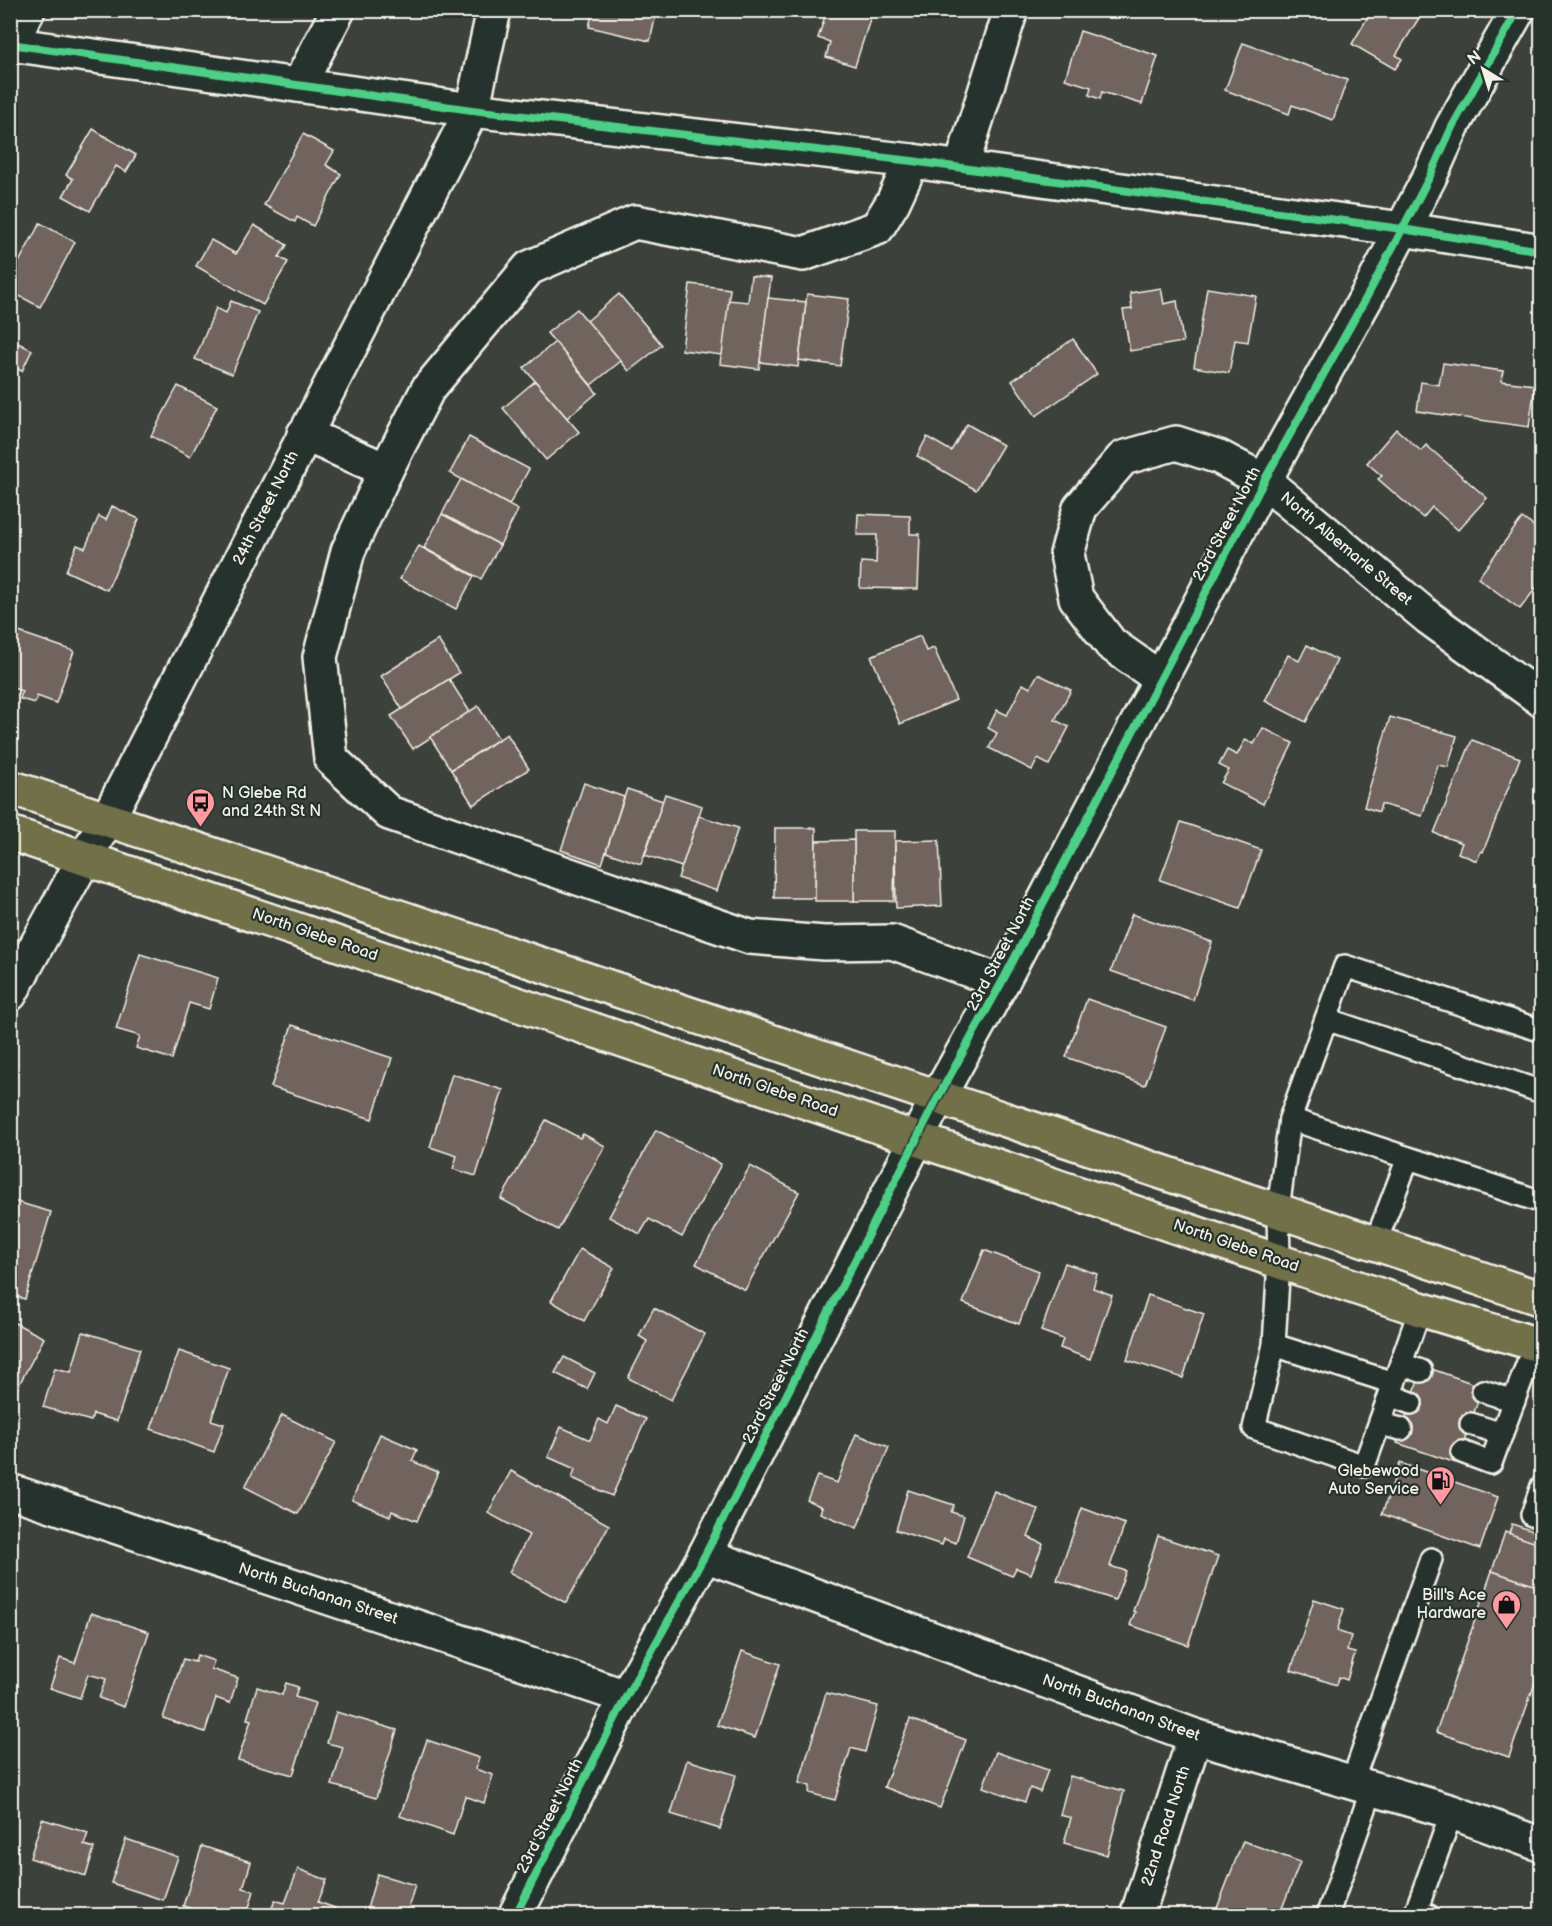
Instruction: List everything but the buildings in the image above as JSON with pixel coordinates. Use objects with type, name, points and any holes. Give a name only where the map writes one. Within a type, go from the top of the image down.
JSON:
[{"type":"main road","points":[[10,787],[937,1099],[1542,1299]]},
{"type":"main road","name":"North Glebe Road","points":[[10,833],[1420,1309],[1538,1344]]},
{"type":"street","points":[[28,10],[10,44],[472,110],[912,161],[1402,229],[1542,251]]},
{"type":"street","points":[[299,85],[338,10]]},
{"type":"street","name":"24th Street North","points":[[10,994],[107,820],[472,110],[494,10]]},
{"type":"street","points":[[961,168],[1011,10]]},
{"type":"street","name":"23rd Street North","points":[[515,1916],[626,1696],[705,1556],[937,1099],[1002,982],[1264,481],[1366,299],[1430,176],[1452,127],[1518,10]]},
{"type":"street","points":[[912,161],[893,202],[877,228],[803,254],[635,222],[529,268],[428,389],[348,551],[320,657],[331,759],[390,813],[750,937],[824,943],[891,942],[1002,982]]},
{"type":"street","points":[[304,434],[386,470]]},
{"type":"street","name":"North Albemarle Street","points":[[1161,679],[1111,644],[1077,598],[1067,555],[1080,508],[1124,458],[1176,443],[1219,457],[1264,481],[1429,618],[1542,700]]},
{"type":"street","name":"North Buchanan Street","points":[[10,1491],[626,1696]]},
{"type":"street","name":"North Buchanan Street","points":[[705,1556],[1195,1736],[1539,1837]]},
{"type":"street","name":"22nd Road North","points":[[1137,1916],[1195,1736]]},
{"type":"lane","points":[[1420,1309],[1401,1378],[1380,1424],[1365,1466],[1254,1428],[1274,1345],[1279,1261],[1278,1210],[1290,1119],[1345,966],[1542,1031]]},
{"type":"lane","points":[[1326,1019],[1542,1092]]},
{"type":"lane","points":[[1290,1119],[1542,1202]]},
{"type":"lane","points":[[1375,1244],[1408,1158]]},
{"type":"lane","points":[[1462,1452],[1491,1463],[1538,1344]]},
{"type":"lane","points":[[1274,1345],[1401,1378]]},
{"type":"lane","points":[[1401,1378],[1411,1402]]},
{"type":"lane","points":[[1483,1391],[1514,1401]]},
{"type":"lane","points":[[1380,1424],[1401,1430]]},
{"type":"lane","points":[[1472,1424],[1502,1434]]},
{"type":"lane","points":[[1532,1515],[1542,1486]]},
{"type":"lane","points":[[1327,1916],[1362,1786],[1431,1559]]},
{"type":"lane","points":[[1429,1916],[1416,1911],[1452,1812]]},
{"type":"cycle path","points":[[515,1916],[626,1697],[705,1555],[937,1099],[1002,982],[1264,481],[1371,289],[1430,176],[1452,127],[1518,10]]},
{"type":"cycle path","points":[[10,44],[472,110],[912,161],[1402,229],[1542,251]]},
{"type":"place","name":"N Glebe Rd and 24th St N","points":[[201,828]]},
{"type":"place","name":"Glebewood Auto Service","points":[[1440,1506]]},
{"type":"place","name":"Bill's Ace Hardware","points":[[1507,1630]]}]
